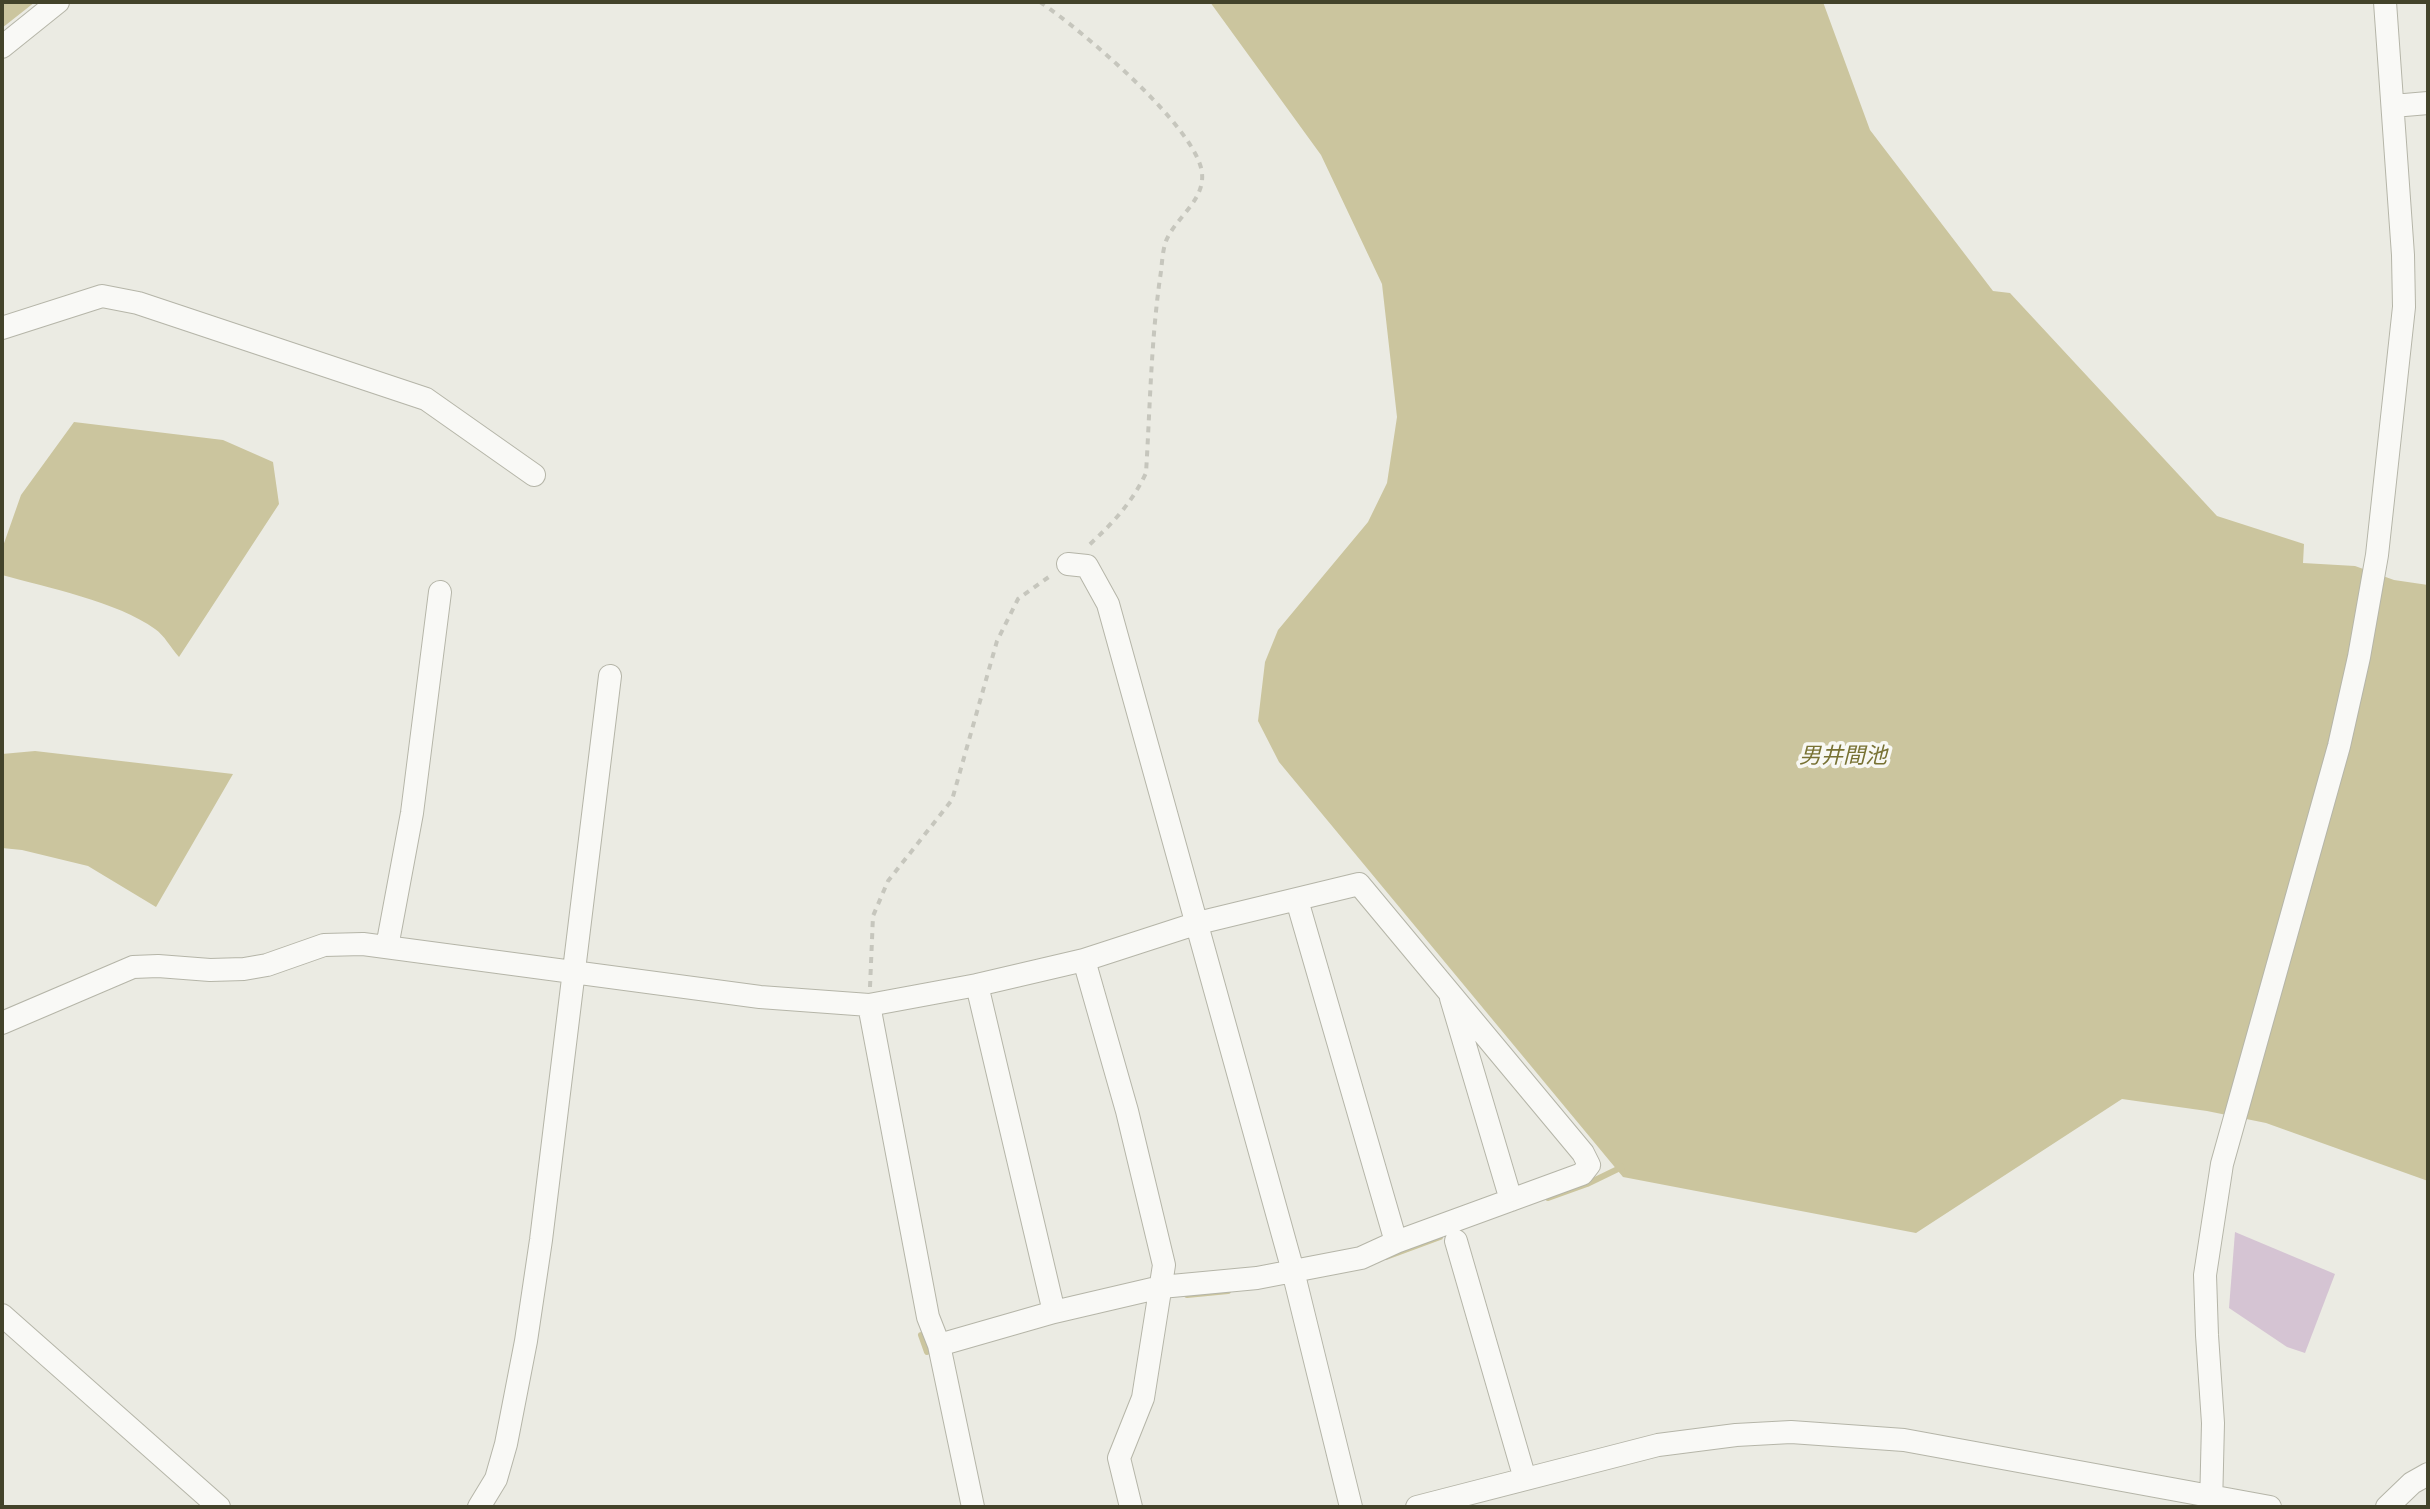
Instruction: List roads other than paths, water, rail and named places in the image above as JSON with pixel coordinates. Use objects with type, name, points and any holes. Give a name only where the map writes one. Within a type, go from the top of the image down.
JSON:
[{"type":"street","points":[[2,47],[58,2]]},
{"type":"street","points":[[2212,1501],[2213,1423],[2205,1275],[2222,1164],[2339,746],[2377,555],[2404,307],[2385,2]]},
{"type":"street","points":[[2393,106],[2428,103]]},
{"type":"street","points":[[2,328],[102,296],[138,303],[426,399],[534,475]]},
{"type":"street","points":[[1068,564],[1087,566],[1108,604],[1293,1271],[1351,1507]]},
{"type":"street","points":[[387,947],[412,813],[440,592]]},
{"type":"street","points":[[479,1507],[496,1479],[506,1444],[526,1341],[610,676]]},
{"type":"street","points":[[2,1023],[133,967],[244,969],[267,965],[324,945],[363,944],[760,997],[869,1005],[977,985],[1084,960],[1198,923],[1359,884],[1583,1153],[1589,1165],[1582,1174],[1396,1242],[1361,1258],[1257,1278],[1161,1287],[1054,1312],[939,1345]]},
{"type":"street","points":[[1297,900],[1396,1242]]},
{"type":"street","points":[[1084,960],[1127,1111],[1164,1265],[1143,1398],[1119,1458],[1131,1507]]},
{"type":"street","points":[[977,985],[1054,1312]]},
{"type":"street","points":[[1449,990],[1511,1200]]},
{"type":"street","points":[[869,1005],[928,1317],[939,1345],[973,1507]]},
{"type":"street","points":[[1456,1241],[1525,1479]]},
{"type":"street","points":[[2,1315],[219,1507]]},
{"type":"street","points":[[1417,1507],[1658,1445],[1791,1432],[1904,1440],[2212,1501],[2270,1507]]},
{"type":"street","points":[[2387,1507],[2412,1483],[2428,1474]]},
{"type":"water","points":[[2,2],[35,2],[2,28]]},
{"type":"water","name":"男井間池","points":[[1210,2],[1823,2],[1870,130],[1993,291],[2010,293],[2217,516],[2304,544],[2303,563],[2355,566],[2394,580],[2428,585],[2428,1181],[2266,1123],[2122,1099],[1916,1233],[1623,1177],[1279,762],[1258,721],[1265,662],[1278,630],[1368,522],[1387,483],[1397,417],[1382,284],[1321,155]]},
{"type":"water","points":[[74,422],[223,440],[273,462],[279,504],[179,657],[158,632],[140,619],[81,596],[2,575],[2,549],[21,495]]},
{"type":"water","points":[[35,751],[233,774],[156,907],[88,866],[2,848],[2,754]]},
{"type":"waterway","points":[[1548,1198],[1622,1167]]},
{"type":"waterway","points":[[1386,1257],[1440,1237]]},
{"type":"waterway","points":[[1187,1295],[1228,1291]]},
{"type":"waterway","points":[[921,1335],[927,1352]]}]
